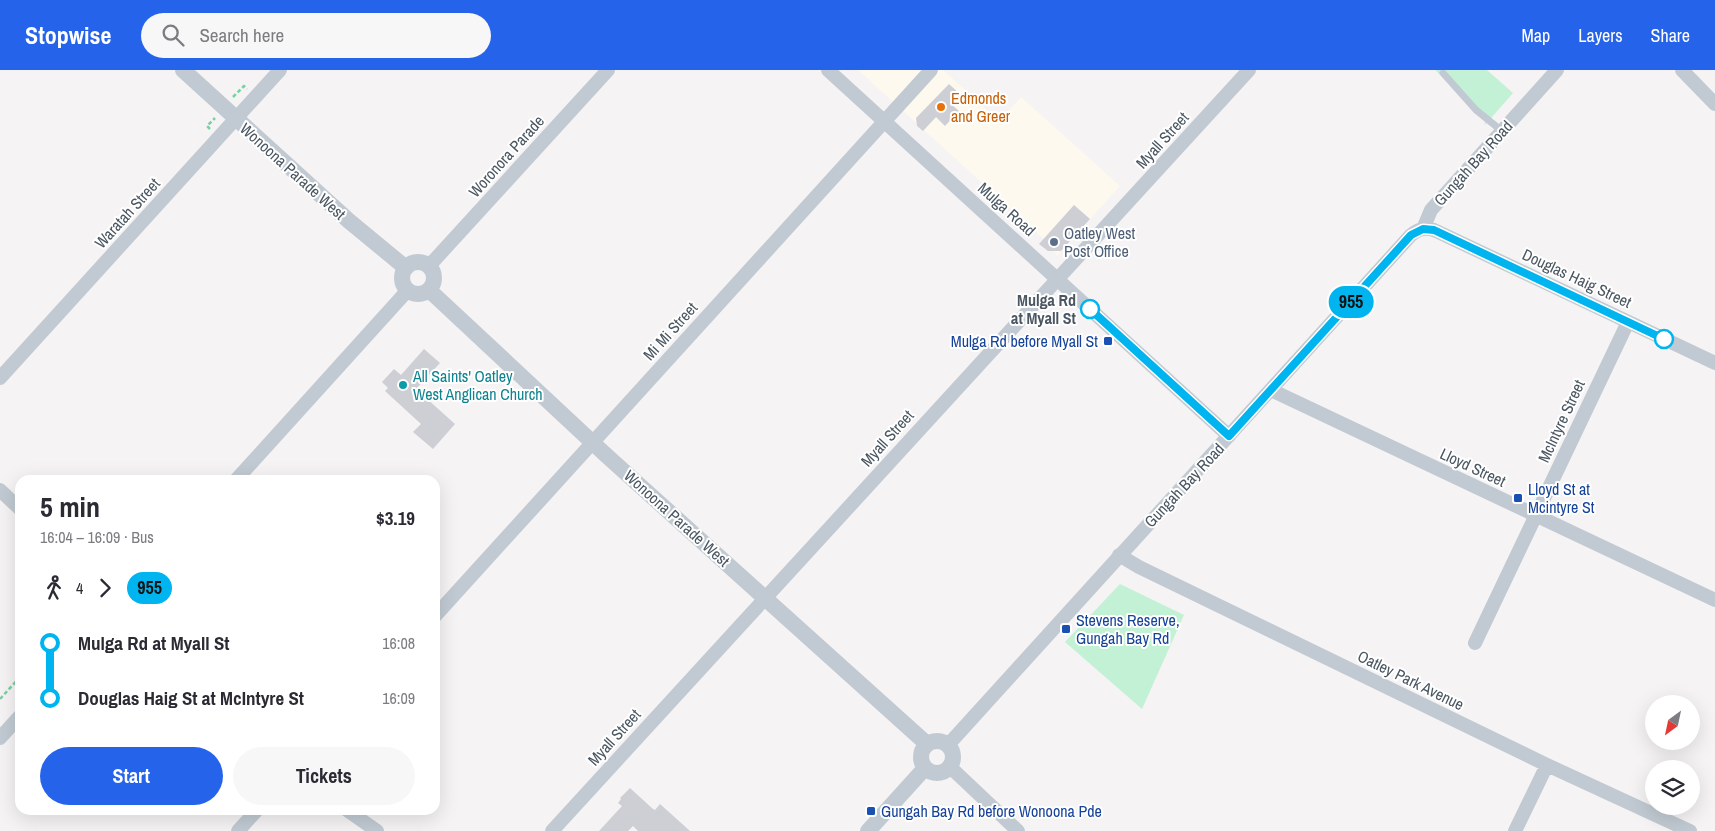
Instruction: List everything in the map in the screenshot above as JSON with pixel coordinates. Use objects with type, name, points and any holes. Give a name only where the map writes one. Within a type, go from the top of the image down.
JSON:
[{"type":"street","name":"Wonoona Parade West","points":[[183,70],[349,221],[406,268]]},
{"type":"street","name":"Waratah Street","points":[[0,378],[280,70]]},
{"type":"street","name":"Woronora Parade","points":[[429,266],[608,70]]},
{"type":"street","name":"Mulga Road","points":[[828,70],[1229,436]]},
{"type":"street","name":"Mi Mi Street","points":[[440,610],[931,70]]},
{"type":"street","name":"Myall Street","points":[[552,831],[1249,70]]},
{"type":"street","name":"Gungah Bay Road","points":[[948,745],[1411,235],[1423,229],[1431,210],[1557,70]]},
{"type":"street","points":[[1682,70],[1715,104]]},
{"type":"street","name":"Douglas Haig Street","points":[[1423,229],[1434,230],[1715,363]]},
{"type":"street","points":[[415,262],[429,266],[433,271],[434,281],[429,290],[421,294],[408,290],[402,277],[406,268],[415,262]]},
{"type":"street","points":[[241,475],[408,290]]},
{"type":"street","name":"Wonoona Parade West","points":[[429,290],[764,598],[927,744]]},
{"type":"street","name":"McIntyre Street","points":[[1475,643],[1628,322]]},
{"type":"street","name":"Lloyd Street","points":[[1272,390],[1715,600]]},
{"type":"street","points":[[0,490],[15,504]]},
{"type":"street","name":"Oatley Park Avenue","points":[[1119,555],[1139,567],[1547,765],[1690,831]]},
{"type":"street","points":[[0,738],[15,722]]},
{"type":"street","points":[[935,740],[948,745],[953,758],[949,766],[940,772],[930,771],[925,768],[921,756],[927,744],[935,740]]},
{"type":"street","points":[[1515,831],[1547,765]]},
{"type":"street","points":[[949,766],[1018,831]]},
{"type":"street","points":[[868,831],[925,768]]},
{"type":"street","points":[[238,831],[252,815]]},
{"type":"street","points":[[354,815],[377,831]]},
{"type":"lane","points":[[1443,73],[1476,110],[1502,131]]},
{"type":"path","points":[[0,699],[15,682]]},
{"type":"shaded area","points":[[858,70],[943,70],[999,121],[1021,97],[1120,186],[1057,256],[1048,243]]},
{"type":"green space","points":[[1435,70],[1487,70],[1513,93],[1485,125],[1484,116]]},
{"type":"green space","points":[[1120,584],[1184,615],[1142,709],[1065,642]]},
{"type":"building","name":"Edmonds and Greer","points":[[949,84],[961,95],[952,105],[959,111],[945,126],[936,117],[923,131],[917,126],[916,118]]},
{"type":"building","points":[[1074,205],[1090,219],[1061,251],[1048,251],[1039,244]]},
{"type":"building","points":[[424,349],[440,363],[416,389],[455,424],[433,449],[413,432],[421,424],[385,391],[388,388],[382,382],[394,369],[401,375]]},
{"type":"building","points":[[630,788],[653,809],[655,810],[660,804],[690,831],[638,831],[633,826],[628,831],[599,831],[622,806],[618,803],[620,798]]},
{"type":"bus line","name":"955","points":[[1090,309],[1229,436],[1411,235],[1423,229],[1429,228],[1434,230],[1664,339]]},
{"type":"place","name":"Edmonds and Greer","points":[[941,107]]},
{"type":"place","name":"Oatley West Post Office","points":[[1054,242]]},
{"type":"place","name":"Mulga Rd at Myall St","points":[[1090,309]]},
{"type":"place","name":"Mulga Rd before Myall St","points":[[1108,341]]},
{"type":"place","name":"All Saints' Oatley West Anglican Church","points":[[403,385]]},
{"type":"place","name":"Lloyd St at Mcintyre St","points":[[1518,498]]},
{"type":"place","name":"Stevens Reserve, Gungah Bay Rd","points":[[1066,629]]},
{"type":"place","name":"Gungah Bay Rd before Wonoona Pde","points":[[871,811]]}]
